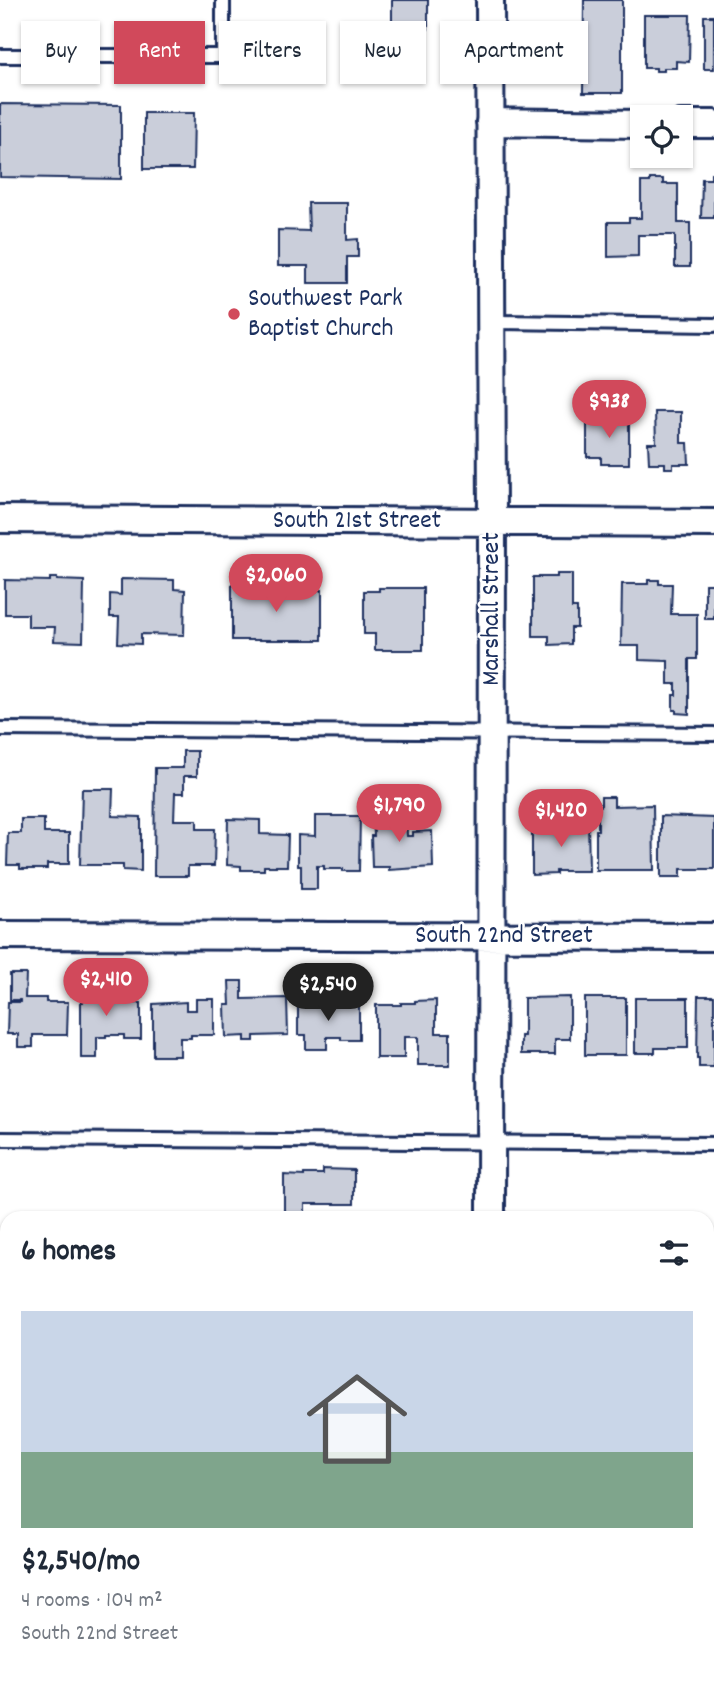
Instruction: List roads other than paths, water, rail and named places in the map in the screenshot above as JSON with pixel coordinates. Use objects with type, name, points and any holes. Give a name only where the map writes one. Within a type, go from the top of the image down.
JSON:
[{"type":"street","name":"Marshall Street","points":[[490,0],[491,1211]]},
{"type":"street","points":[[490,122],[630,124]]},
{"type":"street","points":[[693,124],[714,124]]},
{"type":"street","name":"South 21st Street","points":[[0,519],[714,523]]},
{"type":"street","name":"South 22nd Street","points":[[0,935],[714,937]]},
{"type":"lane","points":[[0,56],[223,56],[223,0]]},
{"type":"lane","points":[[491,321],[714,325]]},
{"type":"lane","points":[[0,729],[714,734]]},
{"type":"lane","points":[[0,1139],[714,1144]]},
{"type":"place","name":"Southwest Park Baptist Church","points":[[234,314]]}]
